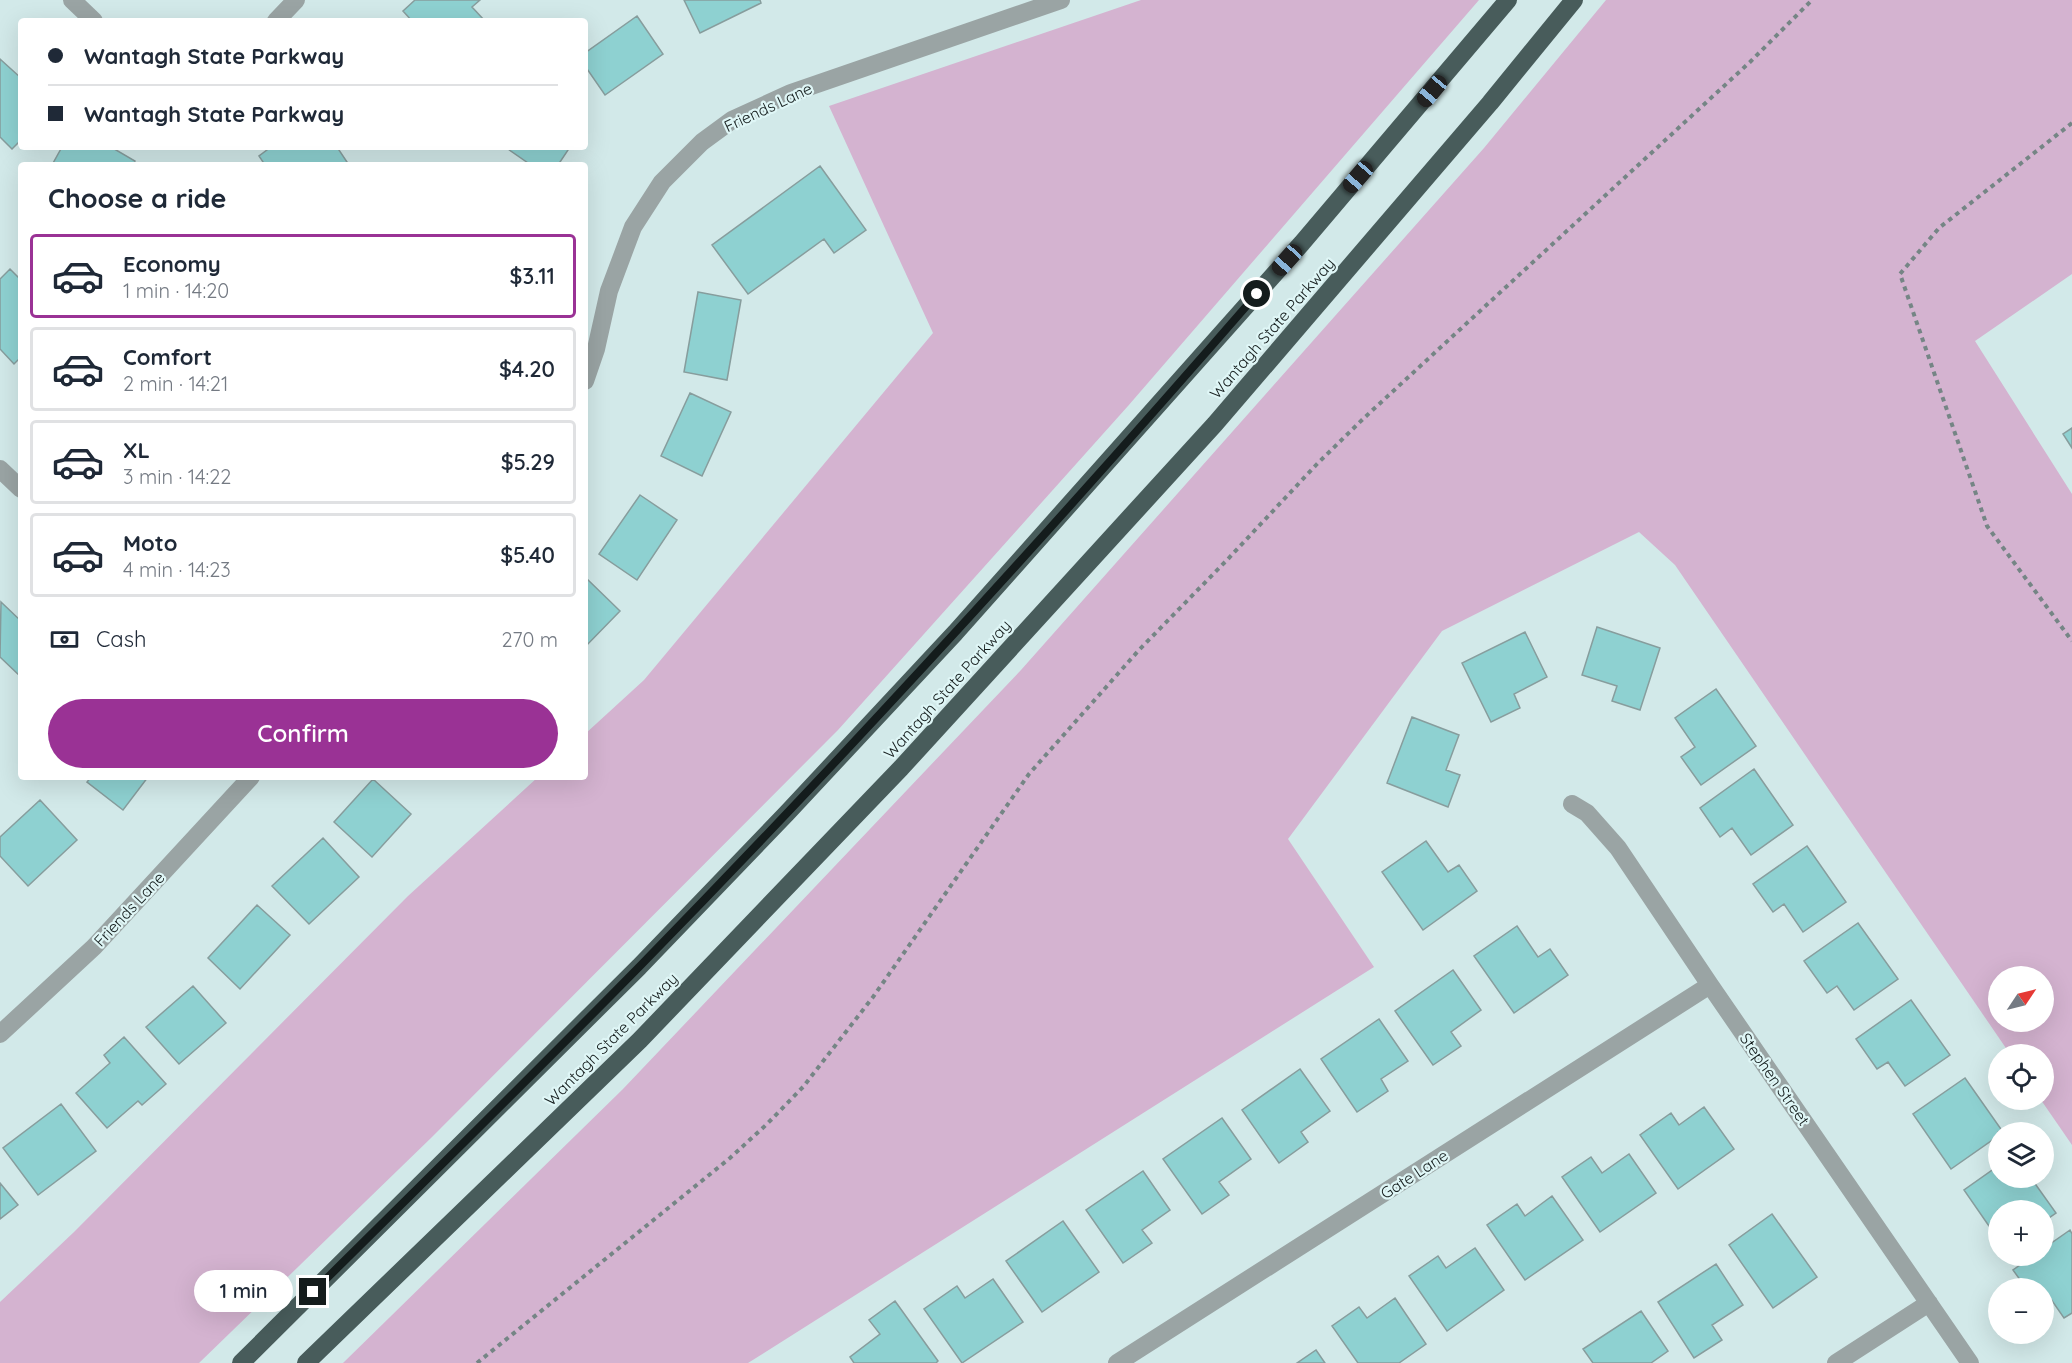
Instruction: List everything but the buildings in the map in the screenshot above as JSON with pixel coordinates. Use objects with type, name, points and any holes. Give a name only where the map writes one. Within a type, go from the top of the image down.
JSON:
[{"type":"highway","name":"Wantagh State Parkway","points":[[241,1363],[639,967],[955,633],[1302,243],[1508,0]]},
{"type":"highway","name":"Wantagh State Parkway","points":[[306,1363],[640,1040],[902,768],[1215,424],[1490,103],[1574,0]]},
{"type":"street","points":[[72,0],[91,18]]},
{"type":"street","points":[[279,18],[296,0]]},
{"type":"street","name":"Friends Lane","points":[[588,372],[596,349],[609,291],[633,227],[662,182],[702,141],[732,120],[791,93],[1061,0]]},
{"type":"street","points":[[2,473],[18,486]]},
{"type":"street","name":"Friends Lane","points":[[0,1034],[94,947],[248,780]]},
{"type":"street","name":"Stephen Street","points":[[1572,804],[1587,813],[1600,825],[1618,848],[1970,1363]]},
{"type":"street","name":"Gate Lane","points":[[1117,1363],[1710,985]]},
{"type":"street","points":[[1836,1363],[1929,1303]]},
{"type":"path","points":[[477,1363],[730,1158],[767,1124],[803,1087],[873,997],[1029,774],[1139,650],[1340,441],[1750,62],[1812,0]]},
{"type":"path","points":[[2072,123],[1939,228],[1900,274],[1987,526],[2072,641]]},
{"type":"shaded area","points":[[1141,0],[1479,0],[1128,406],[838,730],[432,1137],[199,1363],[0,1363],[0,1302],[74,1232],[408,896],[535,780],[588,780],[588,731],[644,680],[933,333],[829,106]]},
{"type":"shaded area","points":[[1606,0],[2072,0],[2072,274],[1975,341],[2072,494],[2072,1145],[2048,1110],[2054,1110],[2054,1044],[2003,1044],[1995,1032],[2054,1032],[2054,966],[1988,966],[1988,1022],[1675,565],[1639,532],[1442,631],[1288,839],[1374,967],[748,1363],[343,1363],[623,1089],[1021,670],[1484,148]]},
{"type":"route","points":[[313,1292],[639,967],[787,813],[955,633],[1257,294]]}]
